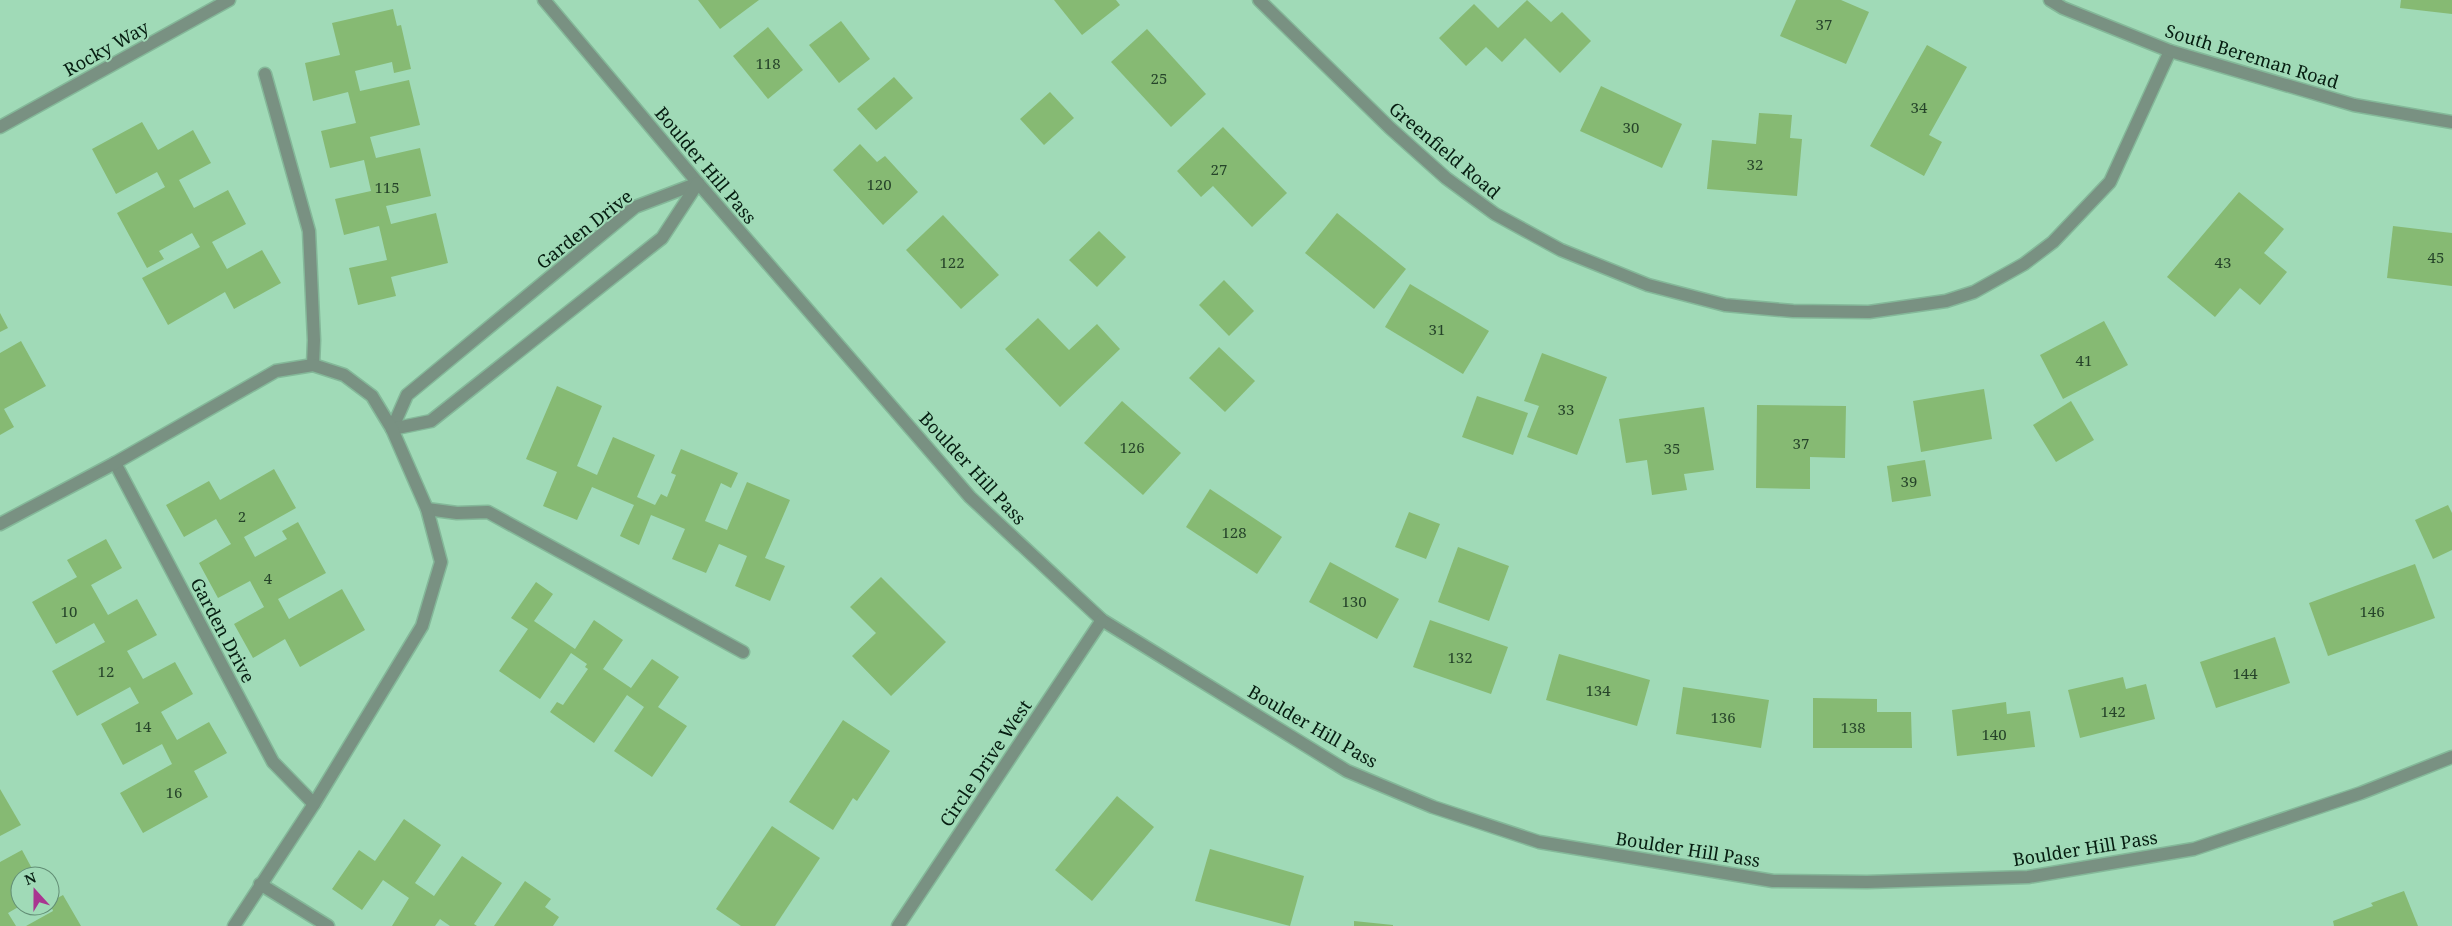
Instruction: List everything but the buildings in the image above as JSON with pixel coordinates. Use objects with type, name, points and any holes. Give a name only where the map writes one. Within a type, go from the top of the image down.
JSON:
[{"type":"street","name":"Rocky Way","points":[[0,127],[229,0]]},
{"type":"street","name":"Boulder Hill Pass","points":[[544,0],[698,184],[970,497],[1102,620],[1348,771],[1433,807],[1539,842],[1773,881],[1867,882],[2028,877],[2194,849],[2360,793],[2452,758]]},
{"type":"street","name":"Greenfield Road","points":[[1258,0],[1390,128],[1446,178],[1495,214],[1561,250],[1648,285],[1724,305],[1793,312],[1869,312],[1946,301],[1974,292],[2024,264],[2053,242],[2110,182],[2170,51]]},
{"type":"street","name":"South Bereman Road","points":[[2050,0],[2063,8],[2170,51],[2354,105],[2452,122]]},
{"type":"street","points":[[265,74],[309,231],[314,340],[313,365]]},
{"type":"street","name":"Garden Drive","points":[[392,429],[407,395],[635,207],[698,184]]},
{"type":"street","points":[[392,429],[431,421],[662,238],[698,184]]},
{"type":"street","points":[[0,524],[115,463],[276,371],[313,365],[344,375],[372,396],[392,429],[428,509],[441,562],[422,626],[314,804],[234,926]]},
{"type":"street","name":"Garden Drive","points":[[115,463],[273,762],[314,804]]},
{"type":"street","points":[[428,509],[457,513],[488,512],[743,652]]},
{"type":"street","name":"Circle Drive West","points":[[898,926],[1102,620]]},
{"type":"street","points":[[260,884],[328,926]]}]
